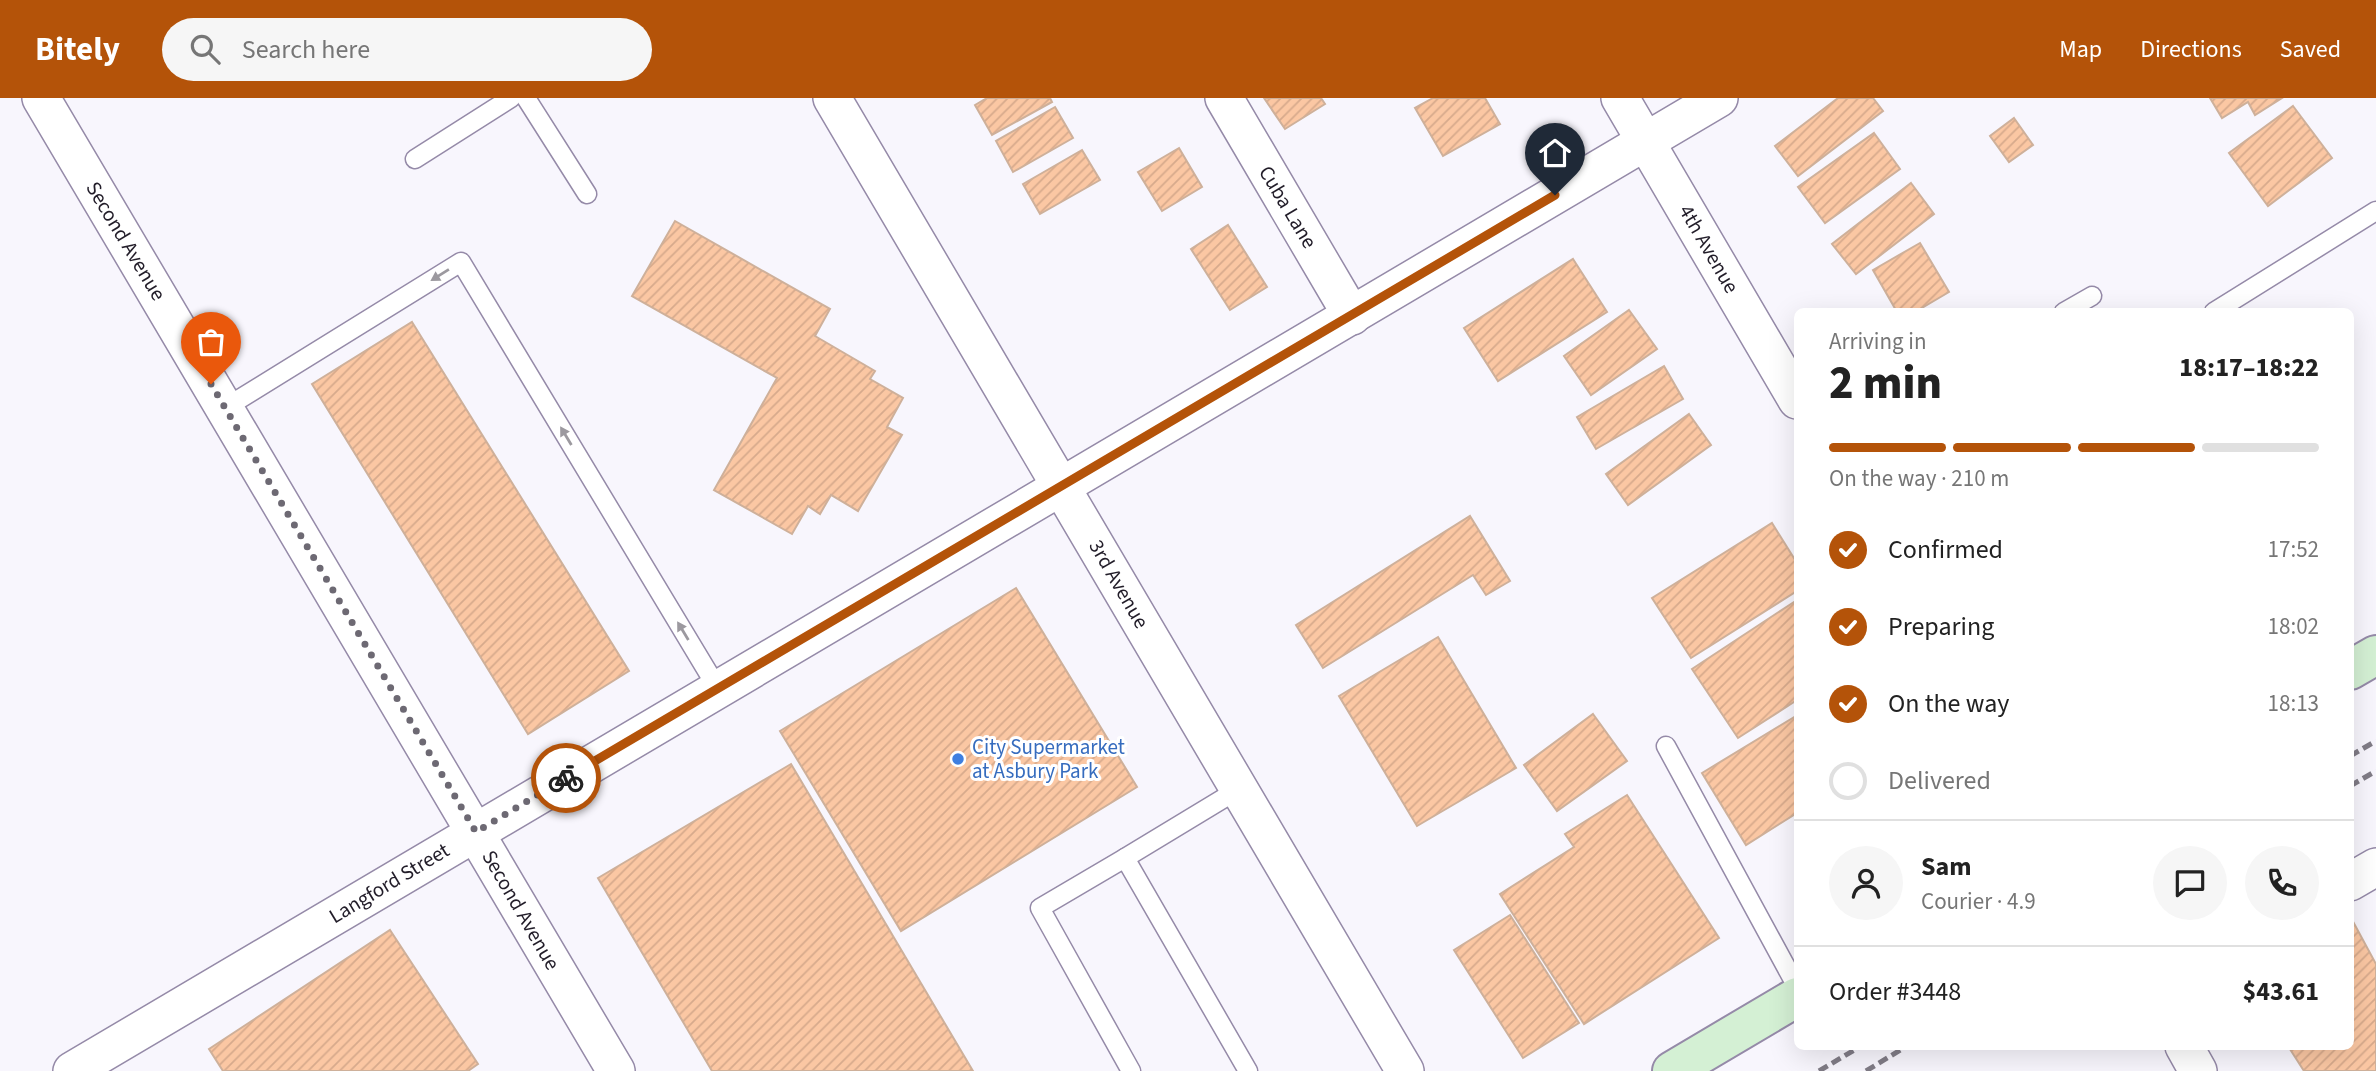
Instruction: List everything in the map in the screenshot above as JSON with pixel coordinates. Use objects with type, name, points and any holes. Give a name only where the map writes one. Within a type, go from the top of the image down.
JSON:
[{"type":"street","name":"Second Avenue","points":[[41,98],[616,1071]]},
{"type":"street","name":"3rd Avenue","points":[[832,98],[1405,1071]]},
{"type":"street","name":"Cuba Lane","points":[[1223,98],[1352,316]]},
{"type":"street","name":"4th Avenue","points":[[1620,98],[1794,395]]},
{"type":"street","name":"Langford Street","points":[[72,1071],[1720,98]]},
{"type":"street","points":[[2354,668],[2376,655]]},
{"type":"street","points":[[2354,880],[2376,867]]},
{"type":"street","points":[[1672,1071],[1794,1000]]},
{"type":"street","points":[[2186,1050],[2198,1071]]},
{"type":"lane","points":[[415,159],[511,98]]},
{"type":"lane","points":[[526,98],[587,194]]},
{"type":"lane","points":[[2220,308],[2376,211]]},
{"type":"lane","points":[[225,408],[461,262],[718,690]]},
{"type":"lane","points":[[2071,308],[2092,296]]},
{"type":"lane","points":[[1666,746],[1794,981]]},
{"type":"lane","points":[[1131,1071],[1040,908],[1239,789]]},
{"type":"lane","points":[[1125,858],[1248,1071]]},
{"type":"building","points":[[987,98],[1050,98],[1052,102],[992,135],[975,105]]},
{"type":"building","points":[[1264,98],[1321,98],[1325,104],[1285,129]]},
{"type":"building","points":[[1433,98],[1485,98],[1500,124],[1443,156],[1415,108]]},
{"type":"building","points":[[1838,98],[1873,98],[1883,111],[1798,176],[1775,146]]},
{"type":"building","points":[[2210,98],[2282,98],[2255,115],[2248,102],[2222,118]]},
{"type":"building","points":[[2293,106],[2332,158],[2268,206],[2229,153]]},
{"type":"building","points":[[1055,107],[1073,138],[1013,172],[996,141]]},
{"type":"building","points":[[2014,118],[2033,145],[2009,162],[1990,136]]},
{"type":"building","points":[[1874,133],[1900,169],[1825,223],[1798,187]]},
{"type":"building","points":[[1179,148],[1202,187],[1162,211],[1138,172]]},
{"type":"building","points":[[1082,150],[1100,180],[1040,214],[1023,184]]},
{"type":"building","points":[[1911,183],[1934,214],[1856,274],[1832,244]]},
{"type":"building","points":[[675,221],[830,309],[815,336],[875,371],[870,379],[903,398],[887,427],[902,435],[858,511],[831,495],[820,514],[808,506],[792,534],[714,490],[777,378],[632,296]]},
{"type":"building","points":[[1228,225],[1267,287],[1230,310],[1191,249]]},
{"type":"building","points":[[1920,243],[1949,292],[1922,308],[1895,308],[1873,270]]},
{"type":"building","points":[[1573,259],[1607,312],[1498,381],[1464,328]]},
{"type":"building","points":[[1629,310],[1657,349],[1591,395],[1564,356]]},
{"type":"building","points":[[412,322],[629,671],[528,734],[312,384]]},
{"type":"building","points":[[1664,366],[1683,399],[1596,449],[1577,417]]},
{"type":"building","points":[[1689,414],[1711,445],[1628,505],[1606,474]]},
{"type":"building","points":[[1470,516],[1510,581],[1486,595],[1473,575],[1323,668],[1296,625]]},
{"type":"building","points":[[1772,523],[1794,558],[1794,593],[1691,658],[1652,598]]},
{"type":"building","name":"City Supermarket at Asbury Park","points":[[1016,588],[1137,787],[901,931],[780,731]]},
{"type":"building","points":[[1794,602],[1794,702],[1738,738],[1692,669]]},
{"type":"building","points":[[1438,637],[1516,768],[1417,826],[1339,696]]},
{"type":"building","points":[[1593,714],[1627,761],[1557,811],[1524,765]]},
{"type":"building","points":[[1794,717],[1794,815],[1746,845],[1702,773]]},
{"type":"building","points":[[791,764],[973,1071],[712,1071],[598,878]]},
{"type":"building","points":[[1627,795],[1719,938],[1584,1024],[1500,894],[1574,847],[1565,834]]},
{"type":"building","points":[[1510,915],[1579,1023],[1523,1058],[1454,950]]},
{"type":"building","points":[[2354,923],[2376,964],[2376,1071],[2304,1071],[2291,1050],[2354,1050]]},
{"type":"building","points":[[390,930],[478,1064],[468,1071],[223,1071],[209,1049]]},
{"type":"railway","points":[[2354,754],[2376,741]]},
{"type":"railway","points":[[2354,784],[2376,771]]},
{"type":"railway","points":[[1819,1071],[1854,1050]]},
{"type":"railway","points":[[1866,1071],[1900,1050]]},
{"type":"way so far","points":[[211,384],[476,832],[566,778]]},
{"type":"place","name":"City Supermarket at Asbury Park","points":[[958,759]]},
{"type":"route","points":[[566,778],[1555,195]]}]
